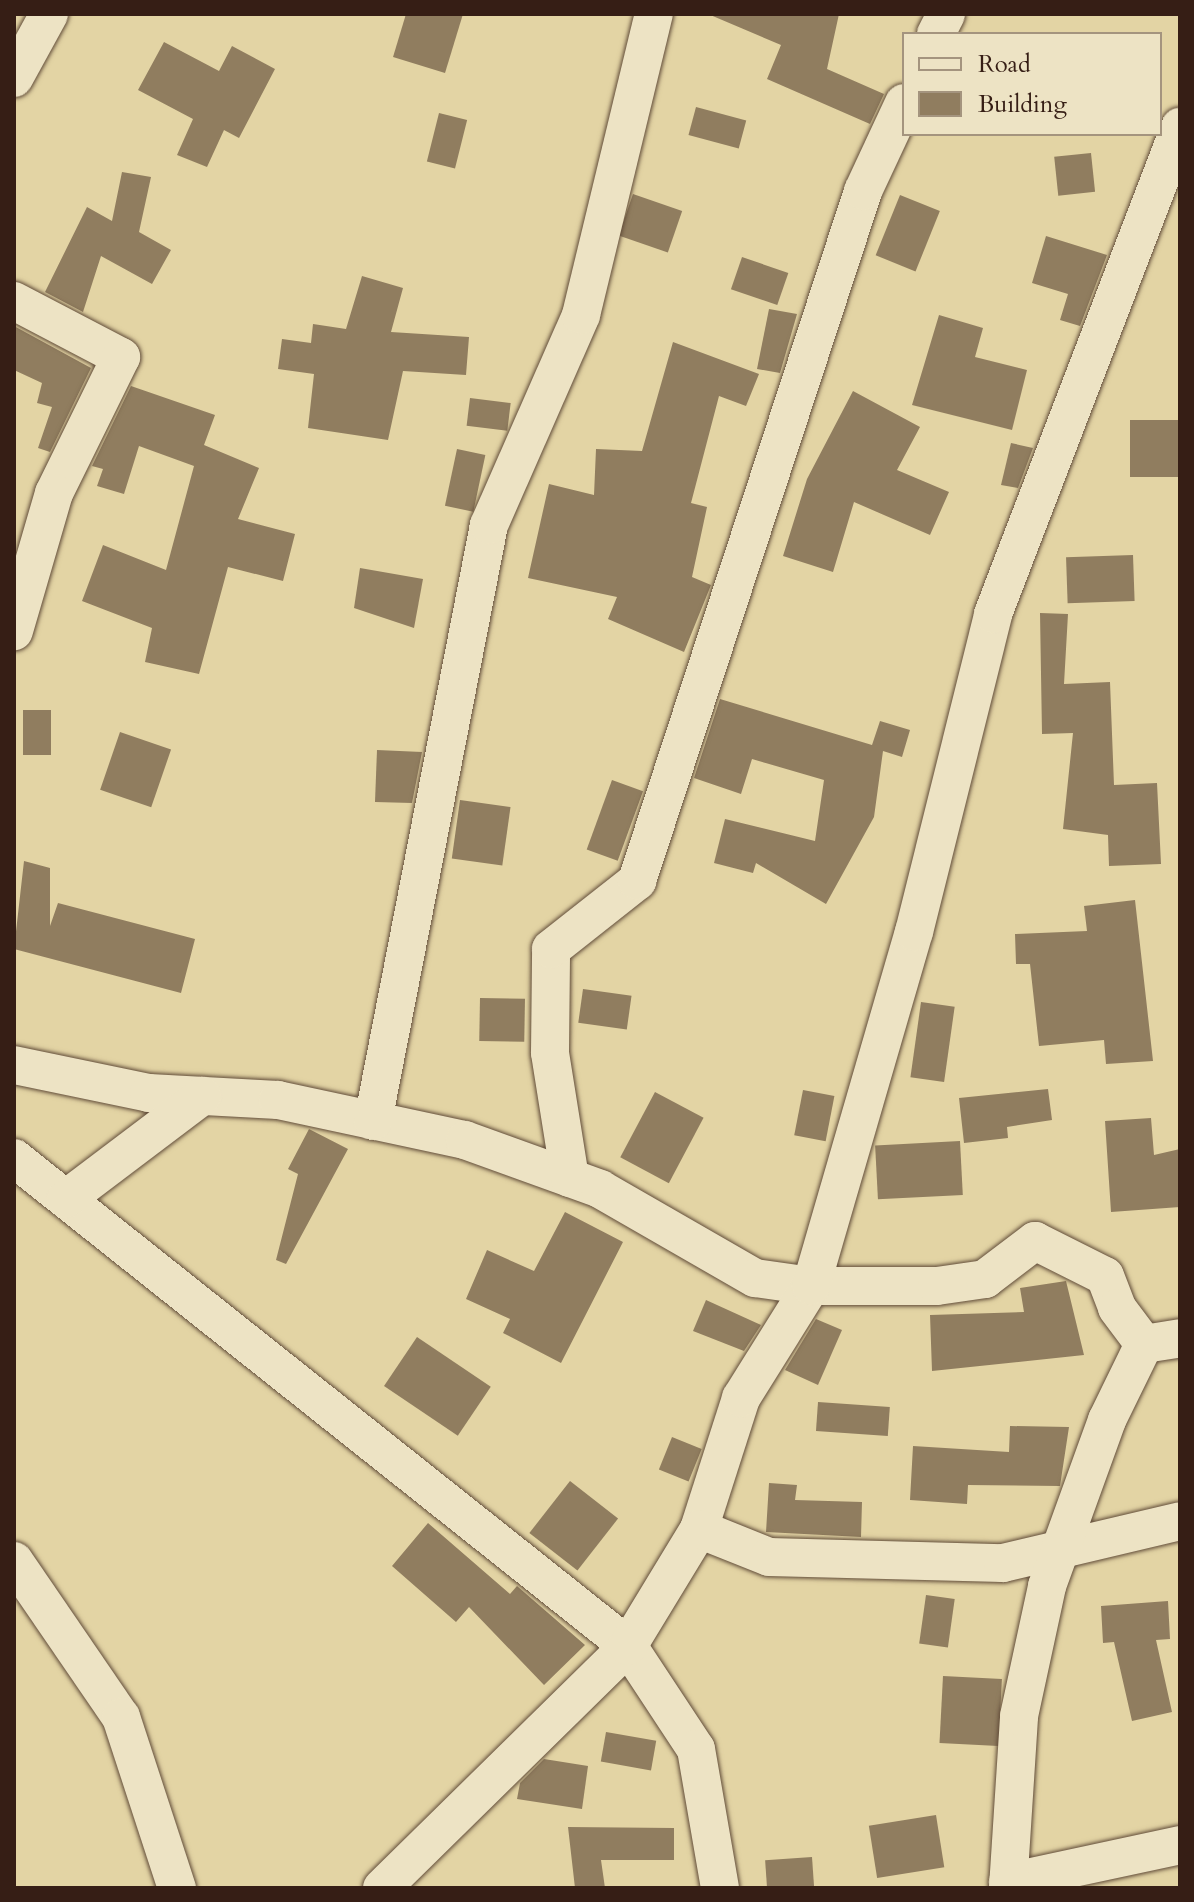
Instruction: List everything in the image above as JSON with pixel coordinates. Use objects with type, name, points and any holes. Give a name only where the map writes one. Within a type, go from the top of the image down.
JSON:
[{"type":"street","points":[[14,78],[49,14]]},
{"type":"street","points":[[373,1121],[489,525],[581,315],[654,14]]},
{"type":"street","points":[[937,32],[946,14]]},
{"type":"street","points":[[570,1178],[550,1053],[551,949],[637,881],[863,191],[902,107]]},
{"type":"street","points":[[382,1888],[628,1646],[699,1529],[741,1398],[811,1286],[914,932],[993,614],[1180,127]]},
{"type":"street","points":[[14,301],[121,357],[54,493],[14,631]]},
{"type":"street","points":[[14,1065],[202,1096],[278,1100],[465,1140],[570,1178],[755,1278],[811,1286],[985,1279],[1035,1241],[1105,1276],[1117,1308],[1169,1337],[1107,1420],[1059,1551],[1019,1716],[1008,1885],[1180,1845]]},
{"type":"street","points":[[66,1199],[202,1096]]},
{"type":"street","points":[[14,1158],[628,1646],[696,1749],[720,1888]]},
{"type":"street","points":[[699,1529],[769,1557],[1003,1563],[1180,1521]]},
{"type":"street","points":[[14,1561],[121,1717],[177,1888]]},
{"type":"building","points":[[406,14],[463,14],[445,73],[393,57]]},
{"type":"building","points":[[708,14],[839,14],[827,69],[884,94],[870,124],[767,79],[781,45]]},
{"type":"building","points":[[164,42],[219,71],[232,46],[275,69],[239,138],[224,130],[207,167],[177,155],[193,119],[138,90]]},
{"type":"building","points":[[696,107],[746,120],[739,148],[688,135]]},
{"type":"building","points":[[439,113],[467,120],[455,169],[427,162]]},
{"type":"building","points":[[1091,153],[1095,192],[1058,196],[1054,157]]},
{"type":"building","points":[[122,172],[151,177],[139,232],[171,250],[152,284],[101,256],[83,312],[45,292],[87,207],[112,221]]},
{"type":"building","points":[[633,194],[682,211],[668,253],[619,236]]},
{"type":"building","points":[[900,195],[940,211],[916,271],[876,255]]},
{"type":"building","points":[[1046,236],[1107,255],[1080,326],[1060,320],[1068,294],[1032,283]]},
{"type":"building","points":[[742,257],[788,273],[777,305],[731,289]]},
{"type":"building","points":[[362,276],[403,288],[391,332],[469,337],[466,375],[403,371],[388,440],[308,428],[314,374],[278,369],[282,339],[311,343],[313,324],[346,329]]},
{"type":"building","points":[[769,309],[797,314],[780,373],[757,369]]},
{"type":"building","points":[[939,315],[983,328],[975,357],[1027,370],[1012,430],[912,405]]},
{"type":"building","points":[[14,326],[91,368],[50,452],[38,448],[52,407],[37,403],[42,383],[14,370]]},
{"type":"building","points":[[673,342],[759,374],[746,406],[719,396],[691,503],[707,507],[692,577],[711,585],[684,652],[608,619],[617,597],[528,578],[549,484],[594,495],[596,449],[642,451]]},
{"type":"building","points":[[131,386],[215,415],[204,445],[259,468],[238,519],[295,534],[283,581],[228,567],[199,674],[145,662],[152,628],[82,601],[103,545],[166,570],[194,466],[139,446],[124,494],[97,486],[103,469],[92,466]]},
{"type":"building","points":[[853,391],[920,427],[897,470],[949,492],[930,535],[854,502],[833,572],[783,556],[807,479]]},
{"type":"building","points":[[470,398],[511,403],[507,431],[467,426]]},
{"type":"building","points":[[1130,420],[1180,420],[1180,477],[1130,477]]},
{"type":"building","points":[[1011,443],[1033,448],[1018,488],[1001,485]]},
{"type":"building","points":[[457,449],[485,455],[473,512],[445,506]]},
{"type":"building","points":[[1133,555],[1135,601],[1068,603],[1066,557]]},
{"type":"building","points":[[360,568],[423,579],[414,628],[354,608]]},
{"type":"building","points":[[1040,613],[1068,614],[1064,684],[1110,682],[1114,785],[1157,783],[1161,864],[1109,866],[1108,835],[1063,829],[1073,733],[1042,734]]},
{"type":"building","points":[[720,699],[872,745],[880,721],[910,730],[902,757],[883,751],[874,817],[826,904],[756,863],[753,873],[714,863],[725,819],[815,841],[824,780],[752,759],[741,794],[694,778]]},
{"type":"building","points":[[23,710],[51,710],[51,755],[23,755]]},
{"type":"building","points":[[120,732],[171,750],[151,807],[100,790]]},
{"type":"building","points":[[377,750],[422,752],[412,803],[375,802]]},
{"type":"building","points":[[612,780],[643,791],[618,861],[587,850]]},
{"type":"building","points":[[460,800],[511,807],[502,866],[452,858]]},
{"type":"building","points":[[24,861],[50,868],[50,926],[58,903],[195,939],[181,993],[14,949]]},
{"type":"building","points":[[1135,900],[1153,1061],[1106,1064],[1104,1040],[1039,1046],[1030,964],[1016,964],[1015,934],[1087,931],[1084,906]]},
{"type":"building","points":[[583,989],[632,996],[627,1029],[578,1023]]},
{"type":"building","points":[[480,998],[525,999],[524,1042],[479,1041]]},
{"type":"building","points":[[921,1002],[955,1007],[944,1082],[910,1077]]},
{"type":"building","points":[[1048,1089],[1052,1120],[1007,1127],[1008,1138],[964,1143],[959,1098]]},
{"type":"building","points":[[803,1090],[834,1096],[826,1141],[794,1135]]},
{"type":"building","points":[[655,1092],[704,1118],[669,1183],[620,1157]]},
{"type":"building","points":[[1151,1118],[1154,1155],[1180,1149],[1180,1207],[1111,1212],[1105,1121]]},
{"type":"building","points":[[309,1129],[348,1149],[286,1264],[276,1260],[298,1174],[288,1169]]},
{"type":"building","points":[[960,1141],[963,1195],[878,1199],[875,1145]]},
{"type":"building","points":[[565,1212],[623,1242],[561,1363],[503,1333],[510,1319],[466,1299],[487,1250],[534,1271]]},
{"type":"building","points":[[1066,1281],[1084,1355],[932,1371],[930,1315],[1024,1312],[1020,1288]]},
{"type":"building","points":[[706,1300],[761,1325],[744,1351],[693,1331]]},
{"type":"building","points":[[816,1319],[842,1330],[818,1385],[785,1370]]},
{"type":"building","points":[[417,1337],[491,1387],[458,1436],[384,1386]]},
{"type":"building","points":[[818,1402],[890,1407],[888,1436],[816,1431]]},
{"type":"building","points":[[1010,1426],[1069,1427],[1060,1486],[968,1485],[967,1504],[910,1500],[913,1446],[1009,1452]]},
{"type":"building","points":[[672,1437],[702,1449],[689,1481],[659,1469]]},
{"type":"building","points":[[570,1481],[618,1519],[577,1571],[529,1533]]},
{"type":"building","points":[[769,1483],[797,1485],[795,1500],[862,1502],[861,1537],[766,1532]]},
{"type":"building","points":[[428,1523],[510,1594],[517,1586],[585,1645],[544,1685],[469,1607],[456,1622],[392,1566]]},
{"type":"building","points":[[926,1595],[955,1599],[948,1648],[919,1644]]},
{"type":"building","points":[[1168,1601],[1170,1639],[1156,1640],[1172,1712],[1132,1721],[1114,1642],[1103,1643],[1101,1606]]},
{"type":"building","points":[[943,1676],[1002,1679],[998,1746],[939,1743]]},
{"type":"building","points":[[606,1732],[656,1741],[651,1770],[601,1762]]},
{"type":"building","points":[[544,1759],[588,1766],[582,1809],[517,1799],[520,1783]]},
{"type":"building","points":[[936,1815],[944,1867],[877,1878],[869,1826]]},
{"type":"building","points":[[568,1827],[674,1828],[674,1860],[601,1860],[605,1888],[575,1888]]},
{"type":"building","points":[[812,1857],[814,1888],[767,1888],[765,1860]]}]
